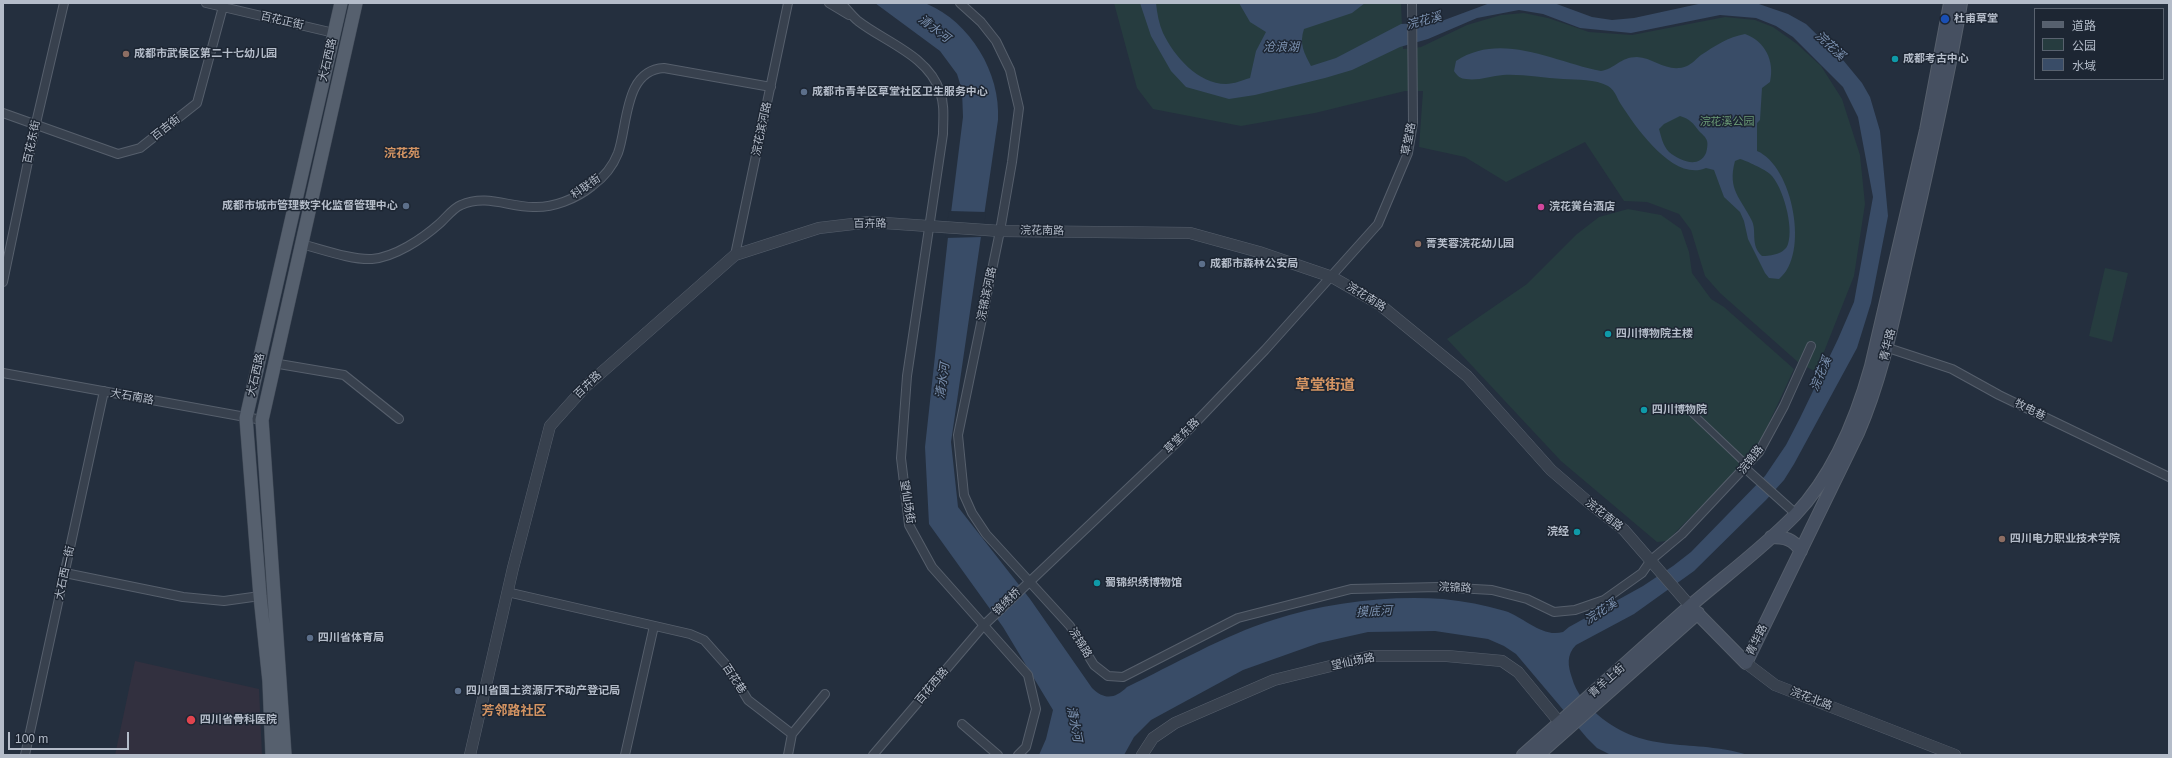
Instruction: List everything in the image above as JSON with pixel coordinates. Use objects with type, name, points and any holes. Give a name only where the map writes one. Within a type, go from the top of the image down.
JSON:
[{"type":"main road","name":"大石西路","points":[[272,755],[269,681],[260,596],[246,418],[341,3]]},
{"type":"main road","name":"大石西路","points":[[286,755],[262,420],[273,363],[356,3]]},
{"type":"main road","name":"青华路","points":[[1694,610],[1796,514],[1838,457],[1861,401],[1869,375],[1926,130],[1950,3]]},
{"type":"main road","name":"青华路","points":[[1746,663],[1868,411],[1888,348],[1936,133],[1961,3]]},
{"type":"main road","points":[[1771,538],[1789,539],[1796,543],[1801,551]]},
{"type":"main road","name":"浣花北路","points":[[1694,610],[1746,663]]},
{"type":"main road","name":"青羊上街","points":[[1523,755],[1593,700],[1694,610]]},
{"type":"main road","name":"青羊上街","points":[[1538,755],[1564,723]]},
{"type":"street","name":"百花东街","points":[[3,282],[36,124],[64,3]]},
{"type":"street","name":"百花正街","points":[[206,3],[223,5],[334,34]]},
{"type":"street","name":"浣花滨河路","points":[[735,255],[788,3]]},
{"type":"street","points":[[829,3],[916,59],[932,76],[940,90],[944,108],[943,134],[928,227]]},
{"type":"street","points":[[842,3],[857,20]]},
{"type":"street","name":"浣锦滨河路","points":[[960,3],[981,22],[996,40],[1010,70],[1018,108],[1012,162],[1000,231],[958,435],[964,495],[972,513],[986,534],[1030,580]]},
{"type":"street","name":"草堂路","points":[[1332,277],[1378,224],[1408,153],[1413,123],[1412,3]]},
{"type":"street","name":"百吉街","points":[[3,113],[118,154],[140,148],[197,103],[223,5]]},
{"type":"street","name":"科联街","points":[[301,244],[344,255],[372,259],[394,253],[432,230],[461,205],[490,200],[533,207],[565,202],[591,187],[612,164],[618,153],[633,89],[640,79],[656,68],[664,68],[771,87]]},
{"type":"street","name":"百卉路","points":[[470,755],[507,592],[550,426],[585,387],[735,255],[820,228],[870,222],[928,227]]},
{"type":"street","name":"浣花南路","points":[[928,227],[1000,231],[1190,233],[1259,252],[1332,277],[1379,304],[1467,376],[1551,470],[1587,502],[1624,530],[1694,610]]},
{"type":"street","name":"望仙场街","points":[[928,227],[908,376],[901,458],[909,525],[932,567],[1028,675],[1036,709],[1026,747],[1018,755]]},
{"type":"street","name":"草堂东路","points":[[1023,587],[1176,443],[1332,277]]},
{"type":"street","name":"浣锦路","points":[[1030,580],[1070,626],[1094,665],[1108,676],[1123,677],[1238,618],[1351,590],[1439,587],[1492,590],[1527,599],[1554,612],[1575,610],[1604,600],[1642,573],[1651,560],[1682,534],[1747,467],[1759,452],[1773,426],[1811,346]]},
{"type":"street","name":"牧电巷","points":[[1888,348],[1952,369],[1999,395],[2169,477]]},
{"type":"street","points":[[273,363],[344,375],[398,419]]},
{"type":"street","name":"大石南路","points":[[3,373],[262,420]]},
{"type":"street","name":"大石西一街","points":[[25,755],[104,392]]},
{"type":"street","points":[[1688,409],[1747,467],[1758,481],[1796,514]]},
{"type":"street","points":[[65,573],[183,597],[224,601],[260,596]]},
{"type":"street","name":"锦绣桥","points":[[991,618],[1023,587]]},
{"type":"street","name":"百花巷","points":[[507,592],[690,634],[704,640],[728,667],[748,700],[792,734]]},
{"type":"street","name":"百花西路","points":[[873,755],[984,624],[991,618]]},
{"type":"street","points":[[625,755],[654,626]]},
{"type":"street","name":"望仙场路","points":[[1142,755],[1153,738],[1175,723],[1274,680],[1371,656],[1447,656],[1502,661],[1518,672],[1564,723]]},
{"type":"street","name":"浣花北路","points":[[1746,663],[1775,685],[1955,755]]},
{"type":"street","points":[[788,755],[792,734],[825,694]]},
{"type":"street","points":[[962,724],[998,755]]},
{"type":"shaded area","name":"四川省骨科医院","points":[[135,661],[259,689],[262,755],[115,755]]},
{"type":"green space","name":"浣花溪公园","points":[[1114,3],[1401,3],[1403,49],[1421,47],[1467,25],[1501,15],[1524,13],[1548,18],[1589,32],[1632,35],[1725,17],[1755,20],[1773,27],[1797,44],[1821,66],[1842,99],[1860,155],[1865,204],[1854,276],[1816,372],[1799,363],[1720,293],[1705,276],[1691,230],[1679,214],[1647,202],[1624,201],[1585,142],[1506,182],[1465,157],[1419,147],[1423,91],[1405,91],[1315,113],[1241,126],[1153,109],[1137,88]]},
{"type":"green space","name":"四川博物院","points":[[1628,209],[1661,215],[1681,229],[1689,252],[1692,273],[1711,299],[1724,307],[1794,369],[1756,451],[1667,541],[1657,542],[1561,461],[1447,339],[1527,284],[1577,234],[1599,217]]},
{"type":"green space","points":[[2105,268],[2128,273],[2112,342],[2089,336]]},
{"type":"water","points":[[875,3],[923,3],[943,12],[957,23],[980,51],[988,67],[994,85],[998,102],[998,120],[951,442],[958,507],[1030,599],[1092,688],[1096,692],[1105,696],[1114,696],[1127,687],[1199,651],[1255,626],[1314,609],[1379,599],[1443,599],[1505,611],[1540,630],[1555,633],[1563,632],[1569,627],[1643,586],[1691,552],[1765,476],[1786,445],[1838,339],[1854,302],[1873,197],[1858,117],[1843,87],[1793,37],[1776,26],[1756,18],[1720,15],[1631,33],[1580,28],[1543,14],[1519,10],[1477,18],[1428,39],[1400,47],[1352,70],[1255,95],[1229,99],[1186,87],[1171,71],[1151,36],[1140,3],[1156,3],[1158,18],[1163,33],[1174,51],[1188,67],[1206,79],[1216,83],[1226,84],[1235,83],[1250,78],[1256,51],[1266,32],[1250,22],[1239,3],[1365,3],[1352,13],[1304,29],[1302,44],[1306,57],[1311,66],[1336,58],[1401,24],[1439,22],[1490,3],[1554,3],[1592,17],[1612,20],[1634,18],[1703,3],[1756,3],[1788,14],[1806,24],[1843,60],[1862,83],[1870,97],[1880,131],[1888,216],[1871,303],[1857,348],[1794,464],[1784,480],[1766,500],[1694,571],[1634,614],[1576,645],[1569,657],[1570,669],[1576,689],[1582,698],[1598,715],[1616,728],[1634,736],[1652,741],[1709,747],[1748,755],[1611,755],[1597,748],[1587,738],[1516,654],[1504,646],[1488,639],[1435,631],[1368,632],[1319,643],[1243,670],[1151,720],[1134,737],[1124,755],[1039,755],[1046,739],[1053,710],[1003,627],[929,524],[925,447],[963,117],[962,90],[957,74],[940,51]]},
{"type":"water","points":[[1745,34],[1752,37],[1763,47],[1770,59],[1771,67],[1770,82],[1762,88],[1760,120],[1757,123],[1757,151],[1770,160],[1780,174],[1788,192],[1793,212],[1795,232],[1794,251],[1788,267],[1779,279],[1769,278],[1765,273],[1748,239],[1744,221],[1740,212],[1724,197],[1714,170],[1706,168],[1694,170],[1681,167],[1669,161],[1637,127],[1620,103],[1615,93],[1608,86],[1598,82],[1586,80],[1518,75],[1464,79],[1459,77],[1454,71],[1456,61],[1473,52],[1491,49],[1528,51],[1601,71],[1606,70],[1626,59],[1637,57],[1668,67],[1680,68],[1689,65],[1701,55],[1722,42]],"holes":[[[1680,116],[1691,122],[1704,136],[1707,142],[1706,153],[1699,161],[1689,162],[1678,158],[1667,150],[1661,138],[1659,129],[1664,124]],[[1740,159],[1755,165],[1770,174],[1775,180],[1783,197],[1790,228],[1788,244],[1784,250],[1777,254],[1762,256],[1756,247],[1752,221],[1734,187],[1733,171],[1735,161]]]},
{"type":"pier","points":[[949,211],[986,212],[982,237],[945,238]]},
{"type":"place","name":"杜甫草堂","points":[[1945,19]]},
{"type":"place","name":"成都市武侯区第二十七幼儿园","points":[[126,54]]},
{"type":"place","name":"成都考古中心","points":[[1895,59]]},
{"type":"place","name":"成都市青羊区草堂社区卫生服务中心","points":[[804,92]]},
{"type":"place","name":"成都市城市管理数字化监督管理中心","points":[[406,206]]},
{"type":"place","name":"浣花黉台酒店","points":[[1541,207]]},
{"type":"place","name":"菁芙蓉浣花幼儿园","points":[[1418,244]]},
{"type":"place","name":"成都市森林公安局","points":[[1202,264]]},
{"type":"place","name":"四川博物院主楼","points":[[1608,334]]},
{"type":"place","name":"四川博物院","points":[[1644,410]]},
{"type":"place","name":"浣经","points":[[1577,532]]},
{"type":"place","name":"四川电力职业技术学院","points":[[2002,539]]},
{"type":"place","name":"蜀锦织绣博物馆","points":[[1097,583]]},
{"type":"place","name":"四川省体育局","points":[[310,638]]},
{"type":"place","name":"四川省国土资源厅不动产登记局","points":[[458,691]]},
{"type":"place","name":"四川省骨科医院","points":[[191,720]]},
{"type":"district","name":"浣花苑","points":[[402,154]]},
{"type":"district","name":"草堂街道","points":[[1325,386]]},
{"type":"district","name":"芳邻路社区","points":[[514,711]]},
{"type":"water label","name":"浣花溪","points":[[1424,21]]},
{"type":"water label","name":"清水河","points":[[934,29]]},
{"type":"water label","name":"浣花溪","points":[[1830,46]]},
{"type":"water label","name":"沧浪湖","points":[[1281,48]]},
{"type":"water label","name":"浣花溪","points":[[1821,374]]},
{"type":"water label","name":"清水河","points":[[943,381]]},
{"type":"water label","name":"摸底河","points":[[1374,612]]},
{"type":"water label","name":"浣花溪","points":[[1601,612]]},
{"type":"water label","name":"清水河","points":[[1074,724]]}]
